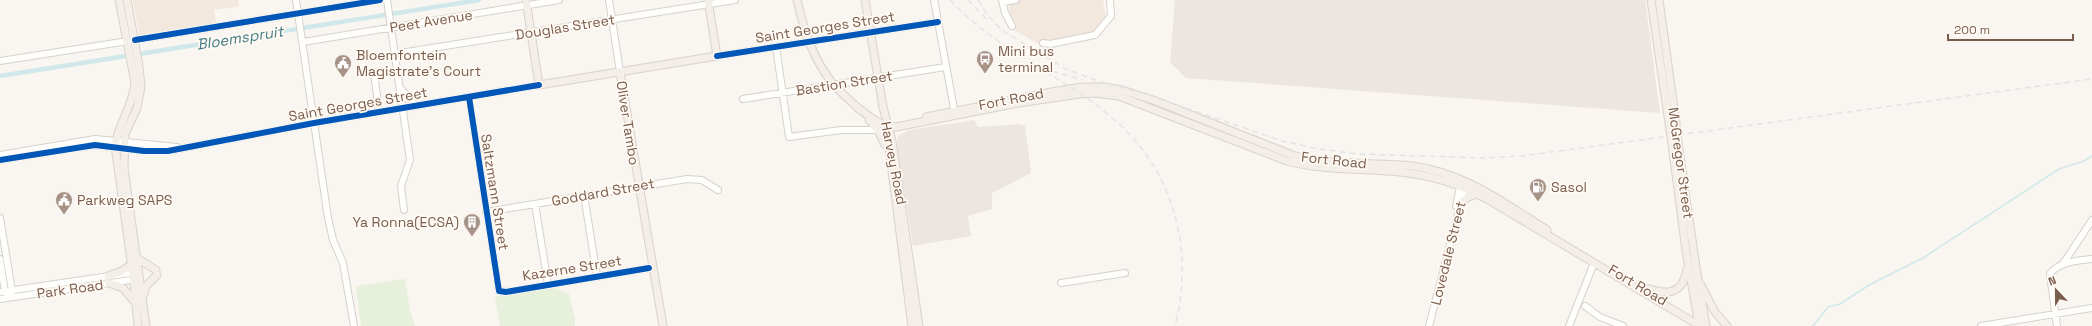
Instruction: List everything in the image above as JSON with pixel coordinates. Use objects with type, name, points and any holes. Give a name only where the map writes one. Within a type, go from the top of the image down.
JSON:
[{"type":"main road","points":[[119,0],[131,40],[136,67],[141,80],[139,102],[126,128],[124,144],[124,168],[137,258],[135,303],[138,326]]},
{"type":"main road","points":[[127,0],[131,40]]},
{"type":"main road","points":[[797,0],[808,42],[820,67],[834,85],[878,130],[890,159]]},
{"type":"main road","name":"Harvey Road","points":[[865,0],[883,107],[894,126],[892,141],[910,278],[912,326]]},
{"type":"main road","name":"McGregor Street","points":[[1651,0],[1672,116]]},
{"type":"main road","name":"McGregor Street","points":[[1659,0],[1688,264],[1699,325]]},
{"type":"main road","points":[[527,2],[539,85]]},
{"type":"main road","points":[[708,2],[717,56]]},
{"type":"main road","name":"Saint Georges Street","points":[[539,85],[717,56]]},
{"type":"main road","points":[[136,67],[133,95],[116,143],[132,264],[144,297]]},
{"type":"main road","name":"Oliver Tambo","points":[[620,72],[648,245],[663,326]]},
{"type":"main road","name":"Fort Road","points":[[894,126],[954,113],[1079,94],[1109,94],[1132,100],[1312,167],[1415,174],[1463,183],[1493,194],[1640,286],[1699,325]]},
{"type":"main road","points":[[857,107],[877,122],[894,126]]},
{"type":"main road","points":[[892,141],[894,126]]},
{"type":"main road","points":[[890,159],[894,126]]},
{"type":"main road","name":"McGregor Street","points":[[1676,150],[1706,326]]},
{"type":"main road","name":"Harvey Road","points":[[890,159],[910,278],[920,326]]},
{"type":"main road","name":"Fort Road","points":[[1463,183],[1478,194],[1680,314],[1699,325],[1706,326]]},
{"type":"main road","points":[[1461,203],[1468,197],[1478,194]]},
{"type":"main road","name":"Oliver Tambo","points":[[648,245],[649,268],[659,326]]},
{"type":"main road","points":[[137,258],[156,273],[146,286],[144,297],[146,326]]},
{"type":"main road","points":[[132,264],[109,280],[123,288],[135,303]]},
{"type":"main road","points":[[1640,286],[1662,292],[1678,289],[1685,280],[1688,264]]},
{"type":"main road","points":[[1698,278],[1710,304],[1727,326]]},
{"type":"main road","points":[[1680,314],[1689,326]]},
{"type":"street","points":[[296,0],[328,218],[333,240],[343,263],[354,326]]},
{"type":"street","points":[[0,61],[131,40],[299,16],[380,0]]},
{"type":"street","name":"Peet Avenue","points":[[303,42],[390,24],[527,2],[559,0]]},
{"type":"street","name":"Oliver Tambo","points":[[609,0],[620,72]]},
{"type":"street","name":"Douglas Street","points":[[394,54],[612,20],[708,2],[735,0]]},
{"type":"street","points":[[934,0],[954,113]]},
{"type":"street","points":[[1012,26],[1006,16],[1003,1],[1016,0]]},
{"type":"street","points":[[1043,43],[1050,44],[1091,37],[1098,33],[1111,16],[1110,0]]},
{"type":"street","points":[[387,2],[410,160],[401,186],[404,210]]},
{"type":"street","name":"Saint Georges Street","points":[[717,56],[938,22]]},
{"type":"street","points":[[776,47],[789,137],[841,130],[878,130]]},
{"type":"street","name":"Bastion Street","points":[[743,99],[945,67]]},
{"type":"street","points":[[374,72],[379,112]]},
{"type":"street","name":"Saint Georges Street","points":[[0,155],[81,141],[181,148],[314,123],[539,85]]},
{"type":"street","points":[[399,86],[416,106]]},
{"type":"street","name":"Saltzmann Street","points":[[469,97],[499,291]]},
{"type":"street","name":"Saint Georges Street","points":[[0,160],[80,146],[116,143]]},
{"type":"street","name":"Goddard Street","points":[[486,212],[639,186],[696,178],[708,182],[718,190]]},
{"type":"street","points":[[1456,218],[1463,183]]},
{"type":"street","name":"Lovedale Street","points":[[1430,326],[1443,280],[1456,218],[1461,203],[1463,183]]},
{"type":"street","points":[[584,195],[597,276]]},
{"type":"street","points":[[536,204],[548,284]]},
{"type":"street","points":[[0,218],[12,291],[10,298],[2,292],[0,261]]},
{"type":"street","points":[[2063,264],[2092,220]]},
{"type":"street","points":[[2057,326],[2049,278],[2053,270],[2063,264],[2092,259]]},
{"type":"street","points":[[1569,326],[1594,263]]},
{"type":"street","name":"Kazerne Street","points":[[499,291],[506,292],[649,268]]},
{"type":"street","points":[[1061,283],[1125,273]]},
{"type":"street","name":"Park Road","points":[[0,299],[136,275]]},
{"type":"street","name":"Park Road","points":[[2,292],[109,280]]},
{"type":"street","points":[[1585,306],[1600,317],[1622,326]]},
{"type":"street","points":[[1981,326],[2092,308]]},
{"type":"shaded area","points":[[133,0],[238,0],[239,6],[214,10],[216,23],[139,35]]},
{"type":"shaded area","points":[[1008,0],[1103,0],[1106,19],[1094,34],[1048,49],[1012,29]]},
{"type":"shaded area","points":[[1175,0],[1645,0],[1660,113],[1186,78],[1170,62]]},
{"type":"shaded area","points":[[974,120],[978,127],[1020,124],[1025,126],[1031,173],[992,193],[992,209],[968,216],[971,236],[913,246],[897,147],[898,136],[909,130]]},
{"type":"green space","points":[[405,279],[410,311],[415,326],[361,326],[356,286]]},
{"type":"green space","points":[[556,288],[569,294],[575,319],[575,326],[500,326],[495,297]]},
{"type":"waterway","name":"Bloemspruit","points":[[0,76],[479,0]]},
{"type":"waterway","points":[[1813,326],[1828,307],[1840,304],[1869,285],[1923,258],[2059,169],[2084,161],[2092,156]]},
{"type":"railway","points":[[950,0],[980,27],[1011,50],[1076,91],[1106,113],[1133,138],[1156,170],[1173,209],[1182,253],[1181,297],[1175,326]]},
{"type":"railway","points":[[968,0],[987,20]]},
{"type":"railway","points":[[978,0],[988,16],[1003,31],[1066,69],[1095,80],[1142,93],[1282,141],[1319,149],[1358,154],[1483,158],[1522,156],[2092,79]]},
{"type":"railway","points":[[1052,71],[1083,80]]},
{"type":"cycle path","points":[[135,40],[380,0]]},
{"type":"cycle path","points":[[717,56],[938,22]]},
{"type":"cycle path","points":[[0,160],[95,145],[144,151],[168,151],[314,123],[539,85]]},
{"type":"cycle path","points":[[469,97],[499,291],[506,292],[649,268]]},
{"type":"place","name":"Mini bus terminal","points":[[985,74]]},
{"type":"place","name":"Bloemfontein Magistrate's Court","points":[[343,78]]},
{"type":"place","name":"Sasol","points":[[1538,202]]},
{"type":"place","name":"Parkweg SAPS","points":[[64,215]]},
{"type":"place","name":"Ya Ronna(ECSA)","points":[[472,237]]}]
